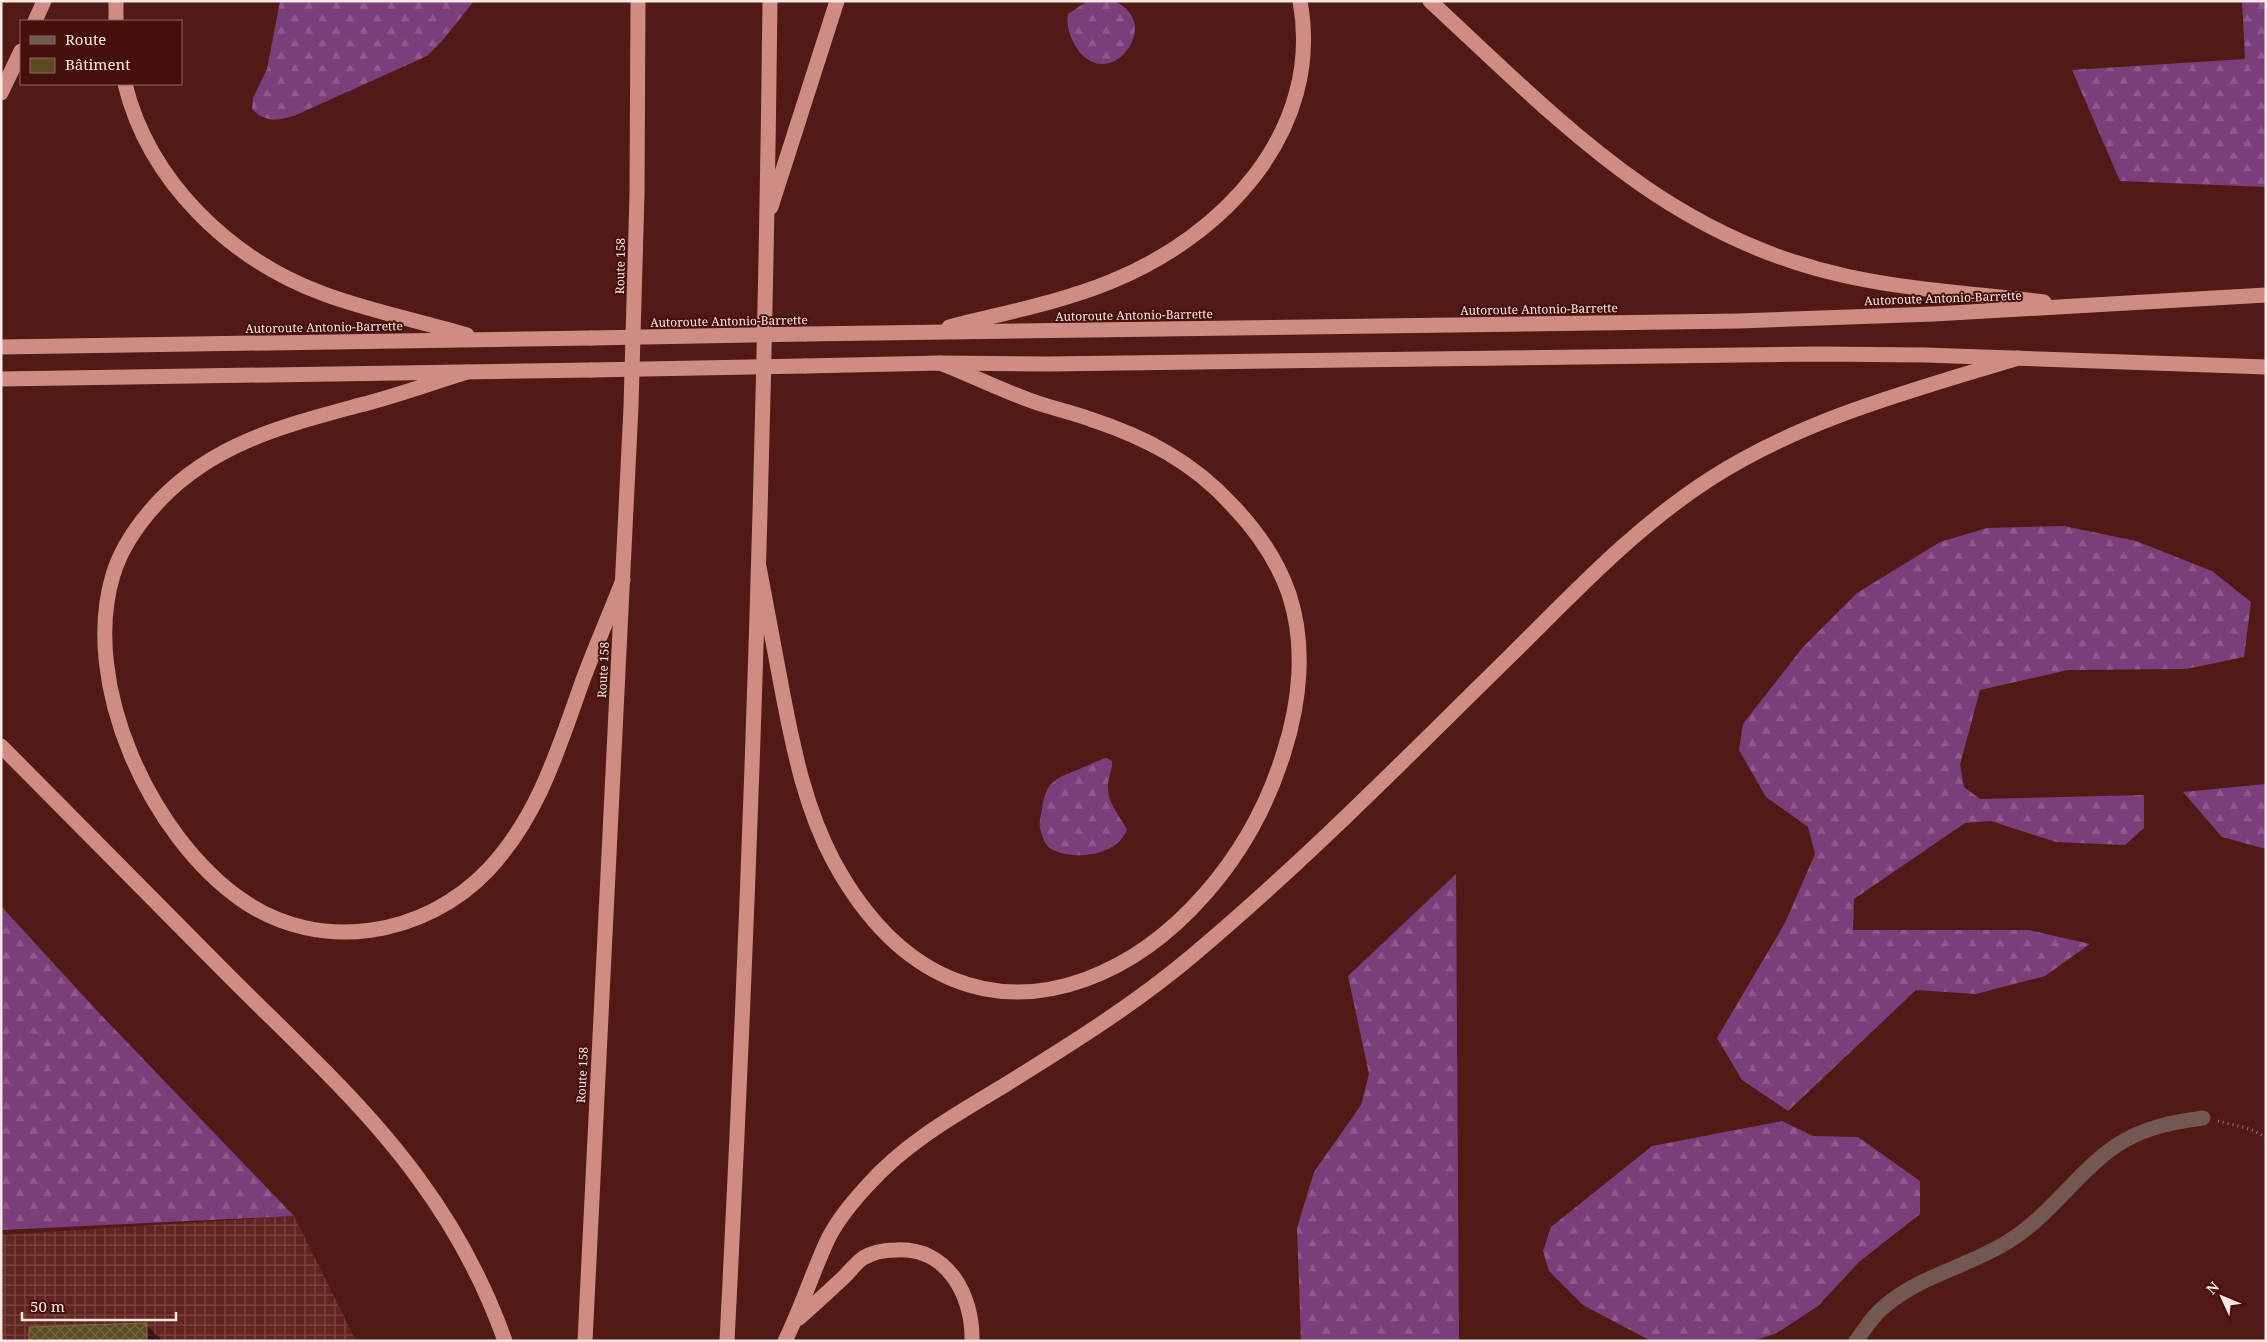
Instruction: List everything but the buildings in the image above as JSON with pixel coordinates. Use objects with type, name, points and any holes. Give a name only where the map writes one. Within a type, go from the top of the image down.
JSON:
[{"type":"highway","points":[[35,20],[44,1]]},
{"type":"highway","points":[[116,1],[116,20]]},
{"type":"highway","points":[[727,1341],[743,998],[758,567],[770,1]]},
{"type":"highway","points":[[765,223],[804,109],[814,68],[837,1]]},
{"type":"highway","points":[[923,333],[1069,296],[1109,282],[1160,258],[1206,227],[1253,178],[1273,149],[1288,119],[1298,85],[1304,45],[1300,1]]},
{"type":"highway","points":[[1430,1],[1542,105],[1597,153],[1664,201],[1732,238],[1788,260],[1845,276],[2085,307]]},
{"type":"highway","name":"Route 158","points":[[585,1341],[632,407],[637,194],[636,5]]},
{"type":"highway","points":[[1,93],[20,53]]},
{"type":"highway","points":[[125,85],[140,125],[171,180],[199,214],[232,244],[287,278],[324,294],[483,339]]},
{"type":"highway","name":"Autoroute Antonio-Barrette","points":[[1,346],[1729,321],[2085,307],[2266,295]]},
{"type":"highway","points":[[1,379],[940,363],[1048,364],[1818,354],[2018,358],[2266,367]]},
{"type":"highway","points":[[785,1341],[830,1234],[855,1200],[883,1169],[921,1138],[1088,1032],[1188,960],[1304,855],[1593,576],[1667,510],[1728,467],[1806,427],[1864,405],[2018,358]]},
{"type":"highway","points":[[758,567],[793,747],[816,821],[834,861],[855,895],[887,934],[907,952],[938,972],[988,989],[1025,991],[1061,988],[1099,975],[1136,956],[1169,930],[1204,897],[1229,866],[1254,826],[1266,803],[1288,739],[1297,694],[1299,650],[1293,609],[1288,591],[1280,574],[1260,539],[1232,504],[1201,476],[1171,453],[1116,428],[1032,401],[940,363]]},
{"type":"highway","points":[[467,372],[361,405],[280,427],[231,448],[193,472],[164,496],[136,528],[126,543],[113,574],[106,609],[105,644],[110,688],[131,755],[153,799],[178,836],[210,873],[240,899],[276,919],[294,926],[332,932],[369,932],[407,923],[443,905],[476,882],[490,868],[514,838],[538,799],[558,753],[583,678],[623,580]]},
{"type":"highway","points":[[1,746],[329,1076],[398,1153],[447,1220],[474,1266],[495,1312],[505,1341]]},
{"type":"highway","points":[[794,1323],[864,1258],[890,1250],[912,1250],[934,1259],[953,1275],[961,1287],[971,1314],[972,1341]]},
{"type":"lane","points":[[1856,1341],[1883,1307],[1898,1296],[1995,1249],[2033,1224],[2097,1161],[2117,1145],[2158,1126],[2203,1118]]},
{"type":"path","points":[[2203,1118],[2236,1125],[2262,1134],[2266,1138]]},
{"type":"shaded area","points":[[294,1216],[356,1341],[1,1341],[1,1235]]},
{"type":"green space","points":[[280,1],[474,1],[442,41],[427,56],[296,115],[273,120],[262,117],[252,109],[253,98],[267,69]]},
{"type":"green space","points":[[1114,1],[1129,11],[1134,24],[1133,38],[1126,51],[1116,60],[1103,64],[1089,60],[1076,47],[1072,39],[1068,27],[1068,14],[1086,2]]},
{"type":"green space","points":[[2242,1],[2266,1],[2266,187],[2120,181],[2072,70],[2245,59]]},
{"type":"green space","points":[[2064,526],[2136,541],[2212,571],[2251,602],[2244,657],[2186,669],[2068,670],[1980,690],[1960,765],[1964,787],[1980,799],[2144,795],[2144,828],[2125,845],[2056,842],[1991,821],[1965,823],[1854,899],[1853,930],[2029,930],[2090,944],[2045,976],[1976,994],[1916,990],[1788,1111],[1742,1080],[1717,1038],[1785,923],[1815,854],[1808,827],[1766,797],[1739,750],[1743,724],[1803,647],[1857,593],[1940,542],[1987,528]]},
{"type":"green space","points":[[1106,758],[1112,761],[1108,786],[1110,799],[1127,829],[1122,838],[1106,850],[1084,855],[1073,855],[1050,849],[1044,841],[1040,825],[1044,800],[1049,787],[1062,776]]},
{"type":"green space","points":[[2266,784],[2266,849],[2222,837],[2183,792]]},
{"type":"green space","points":[[1456,874],[1459,1341],[1301,1341],[1297,1228],[1314,1172],[1361,1105],[1369,1074],[1348,976]]},
{"type":"green space","points":[[1,906],[100,1014],[294,1216],[1,1230]]},
{"type":"green space","points":[[1782,1121],[1813,1136],[1858,1137],[1920,1181],[1920,1214],[1859,1262],[1818,1306],[1777,1333],[1753,1341],[1651,1341],[1583,1305],[1549,1271],[1543,1251],[1551,1227],[1652,1146]]}]
